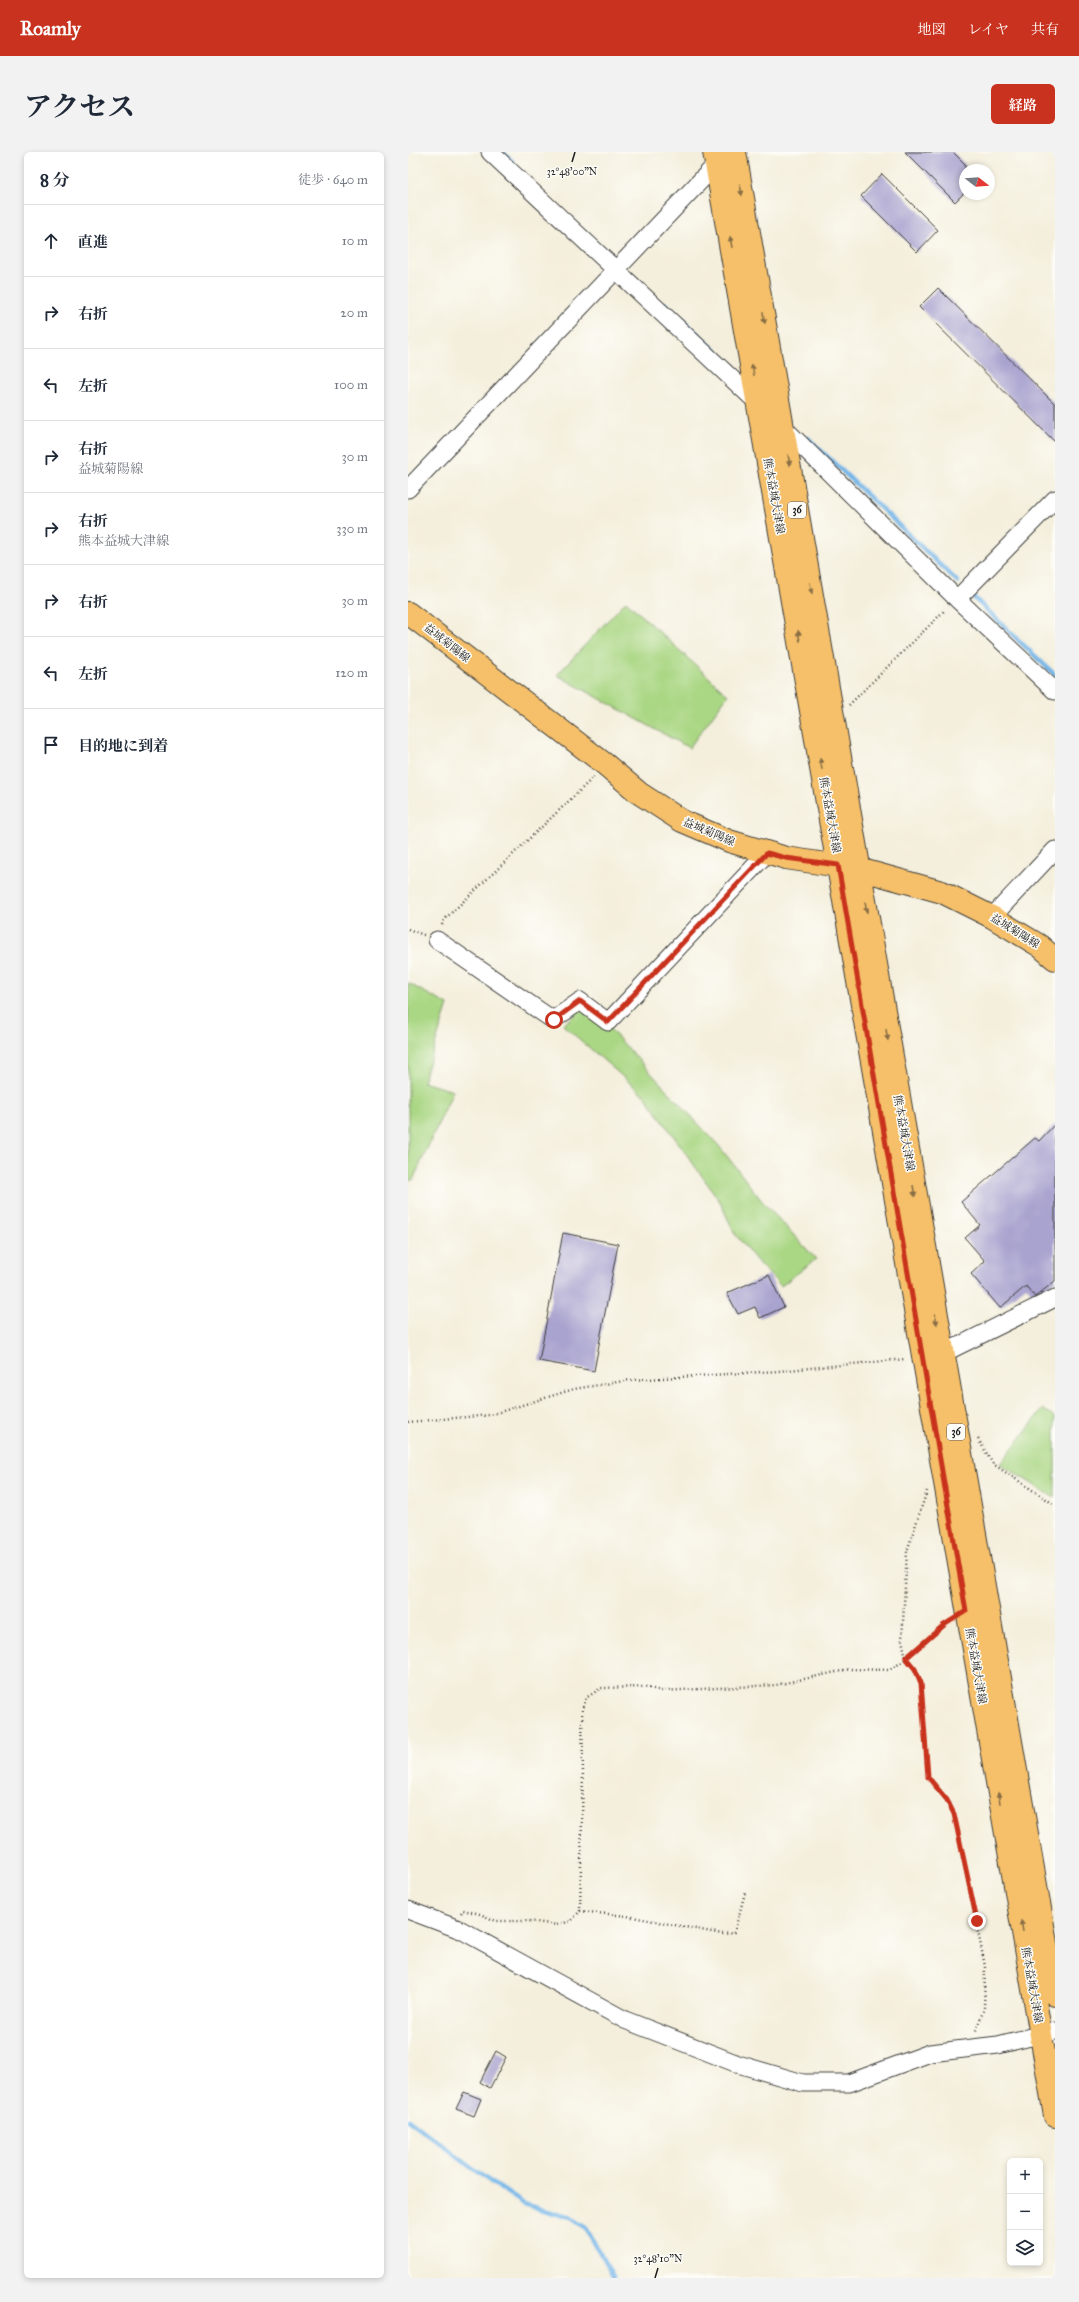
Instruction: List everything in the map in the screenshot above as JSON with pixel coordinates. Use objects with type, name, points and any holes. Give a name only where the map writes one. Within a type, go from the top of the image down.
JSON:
[{"type":"main road","name":"熊本益城大津線","points":[[723,155],[758,404],[849,867],[932,1356],[1055,1995]]},
{"type":"main road","name":"熊本益城大津線","points":[[723,155],[782,427],[835,719],[849,867]]},
{"type":"main road","name":"益城菊陽線","points":[[408,613],[606,765],[639,793],[682,821],[728,842],[767,853],[786,858],[849,867],[942,892],[992,916],[1040,946],[1055,959]]},
{"type":"main road","name":"熊本益城大津線","points":[[932,1356],[966,1611],[1048,2034],[1055,2116]]},
{"type":"street","points":[[490,152],[758,404],[957,599],[1055,691]]},
{"type":"street","points":[[408,489],[723,155]]},
{"type":"street","points":[[957,599],[1055,499]]},
{"type":"street","points":[[992,916],[1055,850]]},
{"type":"street","points":[[437,940],[554,1020],[580,1001],[608,1022],[767,853]]},
{"type":"street","points":[[932,1356],[1055,1298]]},
{"type":"street","points":[[408,1910],[450,1926],[625,2020],[738,2064],[787,2080],[803,2083],[849,2083],[930,2053],[969,2048],[1048,2034]]},
{"type":"path","points":[[835,719],[957,599]]},
{"type":"path","points":[[408,930],[437,940],[444,920],[606,765]]},
{"type":"path","points":[[408,1422],[490,1415],[574,1389],[630,1380],[778,1371],[932,1356]]},
{"type":"path","points":[[977,1438],[993,1464],[1055,1505]]},
{"type":"path","points":[[928,1490],[907,1552],[902,1640],[906,1658],[915,1669],[921,1683],[928,1777],[947,1800],[954,1814],[984,1959],[984,2010],[969,2048]]},
{"type":"path","points":[[450,1926],[463,1910],[480,1914],[496,1921],[529,1921],[557,1926],[571,1921],[580,1911],[583,1772],[582,1710],[586,1698],[601,1688],[646,1687],[661,1691],[776,1685],[850,1669],[889,1670],[906,1658],[944,1625],[966,1611]]},
{"type":"path","points":[[580,1911],[627,1916],[722,1934],[734,1933],[745,1893]]},
{"type":"green space","points":[[626,601],[728,695],[689,748],[557,675]]},
{"type":"green space","points":[[408,983],[448,1005],[423,1082],[453,1091],[413,1180],[408,1180]]},
{"type":"green space","points":[[583,1008],[609,1028],[719,1146],[762,1201],[816,1259],[781,1286],[761,1266],[735,1234],[719,1200],[645,1096],[563,1025]]},
{"type":"green space","points":[[1043,1409],[1055,1418],[1055,1498],[1000,1464]]},
{"type":"building","points":[[905,152],[953,152],[965,164],[959,164],[959,198],[955,202]]},
{"type":"building","points":[[882,174],[938,230],[917,252],[861,196]]},
{"type":"building","points":[[938,288],[1055,404],[1055,442],[919,307]]},
{"type":"building","points":[[1055,1124],[1055,1281],[1035,1297],[1026,1286],[1000,1308],[971,1274],[985,1261],[965,1238],[980,1225],[961,1202],[1035,1138],[1039,1141]]},
{"type":"building","points":[[563,1233],[618,1244],[594,1371],[539,1361]]},
{"type":"building","points":[[769,1275],[784,1307],[760,1318],[755,1307],[738,1314],[727,1293]]},
{"type":"building","points":[[496,2051],[506,2057],[490,2088],[480,2082]]},
{"type":"building","points":[[464,2092],[481,2099],[474,2116],[456,2109]]},
{"type":"waterway","points":[[502,152],[512,161]]},
{"type":"waterway","points":[[665,304],[734,368]]},
{"type":"waterway","points":[[808,438],[958,582]]},
{"type":"waterway","points":[[969,593],[1055,675]]},
{"type":"waterway","points":[[408,2119],[485,2178],[524,2204],[571,2218],[586,2228],[614,2278]]},
{"type":"route","points":[[554,1020],[580,1001],[608,1022],[767,853],[786,858],[838,865],[966,1611],[944,1625],[906,1658],[915,1669],[921,1683],[928,1777],[947,1800],[954,1814],[977,1921]]}]
